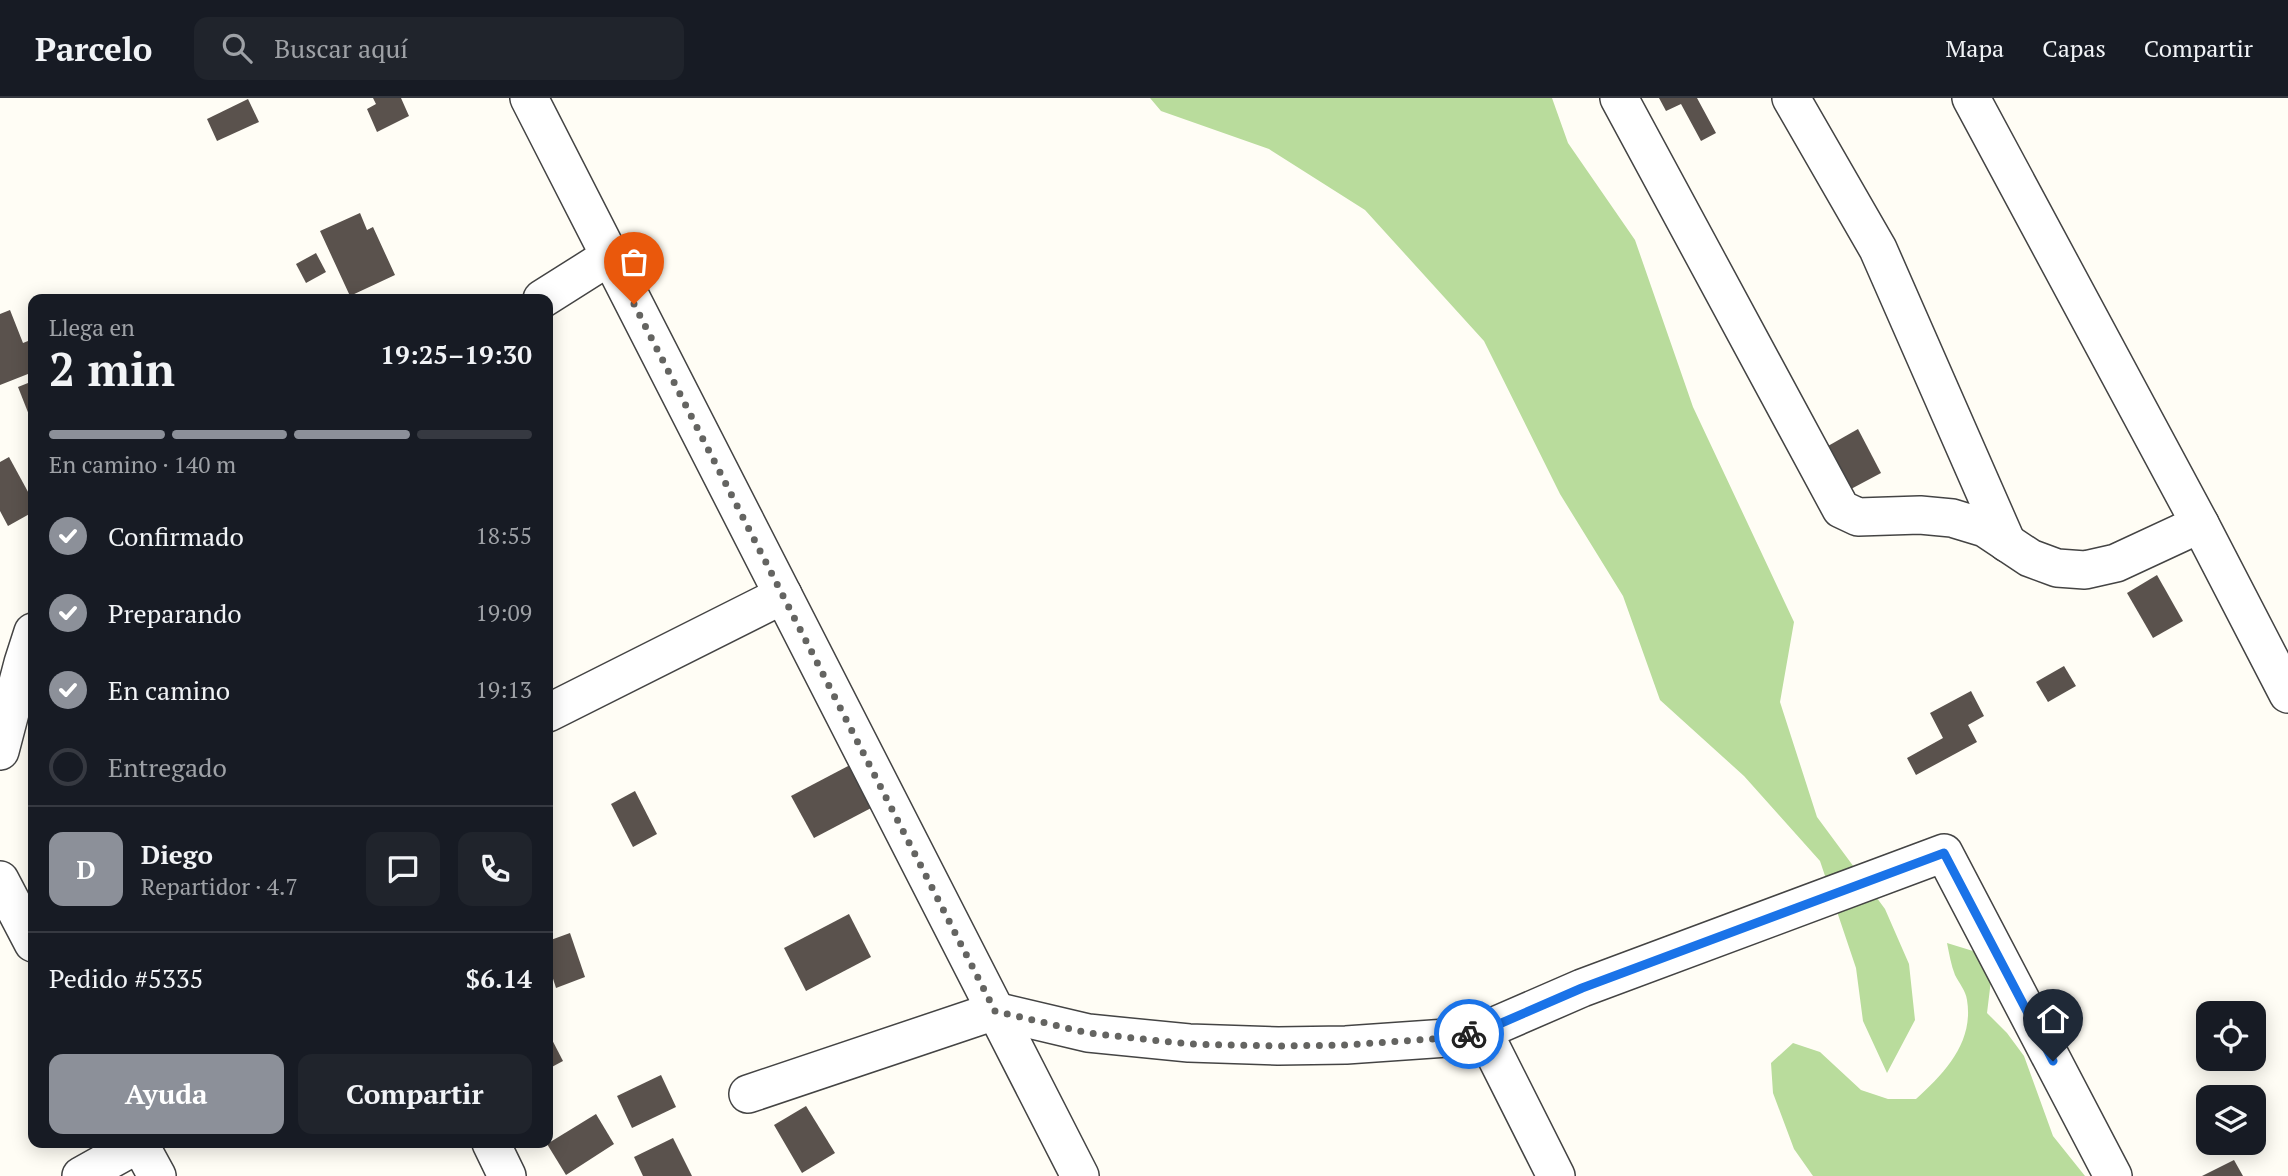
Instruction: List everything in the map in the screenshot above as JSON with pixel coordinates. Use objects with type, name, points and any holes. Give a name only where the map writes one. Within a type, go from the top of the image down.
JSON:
[{"type":"street","points":[[529,98],[1080,1176]]},
{"type":"street","points":[[1619,98],[1841,509],[1858,517],[1920,514],[1952,518],[1985,528],[2031,558],[2057,568],[2085,570],[2116,563],[2200,524]]},
{"type":"street","points":[[1791,98],[1878,249],[2007,543]]},
{"type":"street","points":[[1971,98],[2200,524],[2288,694]]},
{"type":"street","points":[[550,294],[610,256]]},
{"type":"street","points":[[553,710],[783,595]]},
{"type":"street","points":[[0,751],[28,648]]},
{"type":"street","points":[[748,1094],[995,1011],[1088,1033],[1189,1044],[1346,1045],[1447,1038],[1483,1031],[1582,988],[1944,853],[2113,1176]]},
{"type":"street","points":[[0,882],[28,934]]},
{"type":"street","points":[[1483,1031],[1556,1176]]},
{"type":"street","points":[[81,1176],[130,1148]]},
{"type":"street","points":[[142,1148],[157,1176]]},
{"type":"street","points":[[493,1148],[507,1176]]},
{"type":"green space","points":[[1150,98],[1552,98],[1568,143],[1635,240],[1693,407],[1794,622],[1780,702],[1817,817],[1885,909],[1909,964],[1915,1020],[1887,1073],[1863,1021],[1856,968],[1820,861],[1744,776],[1660,700],[1623,596],[1560,494],[1484,341],[1365,210],[1269,149],[1161,111]]},
{"type":"green space","points":[[1947,943],[1973,951],[1992,972],[1987,1013],[2007,1033],[2024,1056],[2053,1136],[2085,1176],[1813,1176],[1794,1149],[1773,1093],[1771,1063],[1793,1043],[1820,1052],[1861,1090],[1888,1099],[1916,1099],[1947,1067],[1962,1043],[1968,1015],[1964,990],[1955,975]]},
{"type":"building","points":[[373,98],[401,98],[409,116],[377,132],[367,109],[376,104]]},
{"type":"building","points":[[1659,98],[1697,98],[1716,133],[1701,141],[1681,104],[1666,111]]},
{"type":"building","points":[[248,99],[259,122],[217,141],[207,119]]},
{"type":"building","points":[[360,213],[367,230],[373,227],[395,275],[349,294],[320,231]]},
{"type":"building","points":[[316,253],[326,272],[306,283],[296,264]]},
{"type":"building","points":[[10,310],[23,343],[28,341],[28,374],[0,385],[0,314]]},
{"type":"building","points":[[28,383],[28,412],[18,387]]},
{"type":"building","points":[[1858,429],[1881,473],[1851,489],[1828,446]]},
{"type":"building","points":[[9,457],[28,492],[28,515],[8,526],[0,511],[0,462]]},
{"type":"building","points":[[2157,575],[2183,621],[2153,638],[2127,593]]},
{"type":"building","points":[[2064,666],[2076,686],[2048,702],[2036,682]]},
{"type":"building","points":[[1971,691],[1984,716],[1968,725],[1977,742],[1916,775],[1907,758],[1943,738],[1930,713]]},
{"type":"building","points":[[850,765],[873,807],[814,838],[791,796]]},
{"type":"building","points":[[635,791],[657,834],[633,847],[611,804]]},
{"type":"building","points":[[849,914],[871,957],[806,991],[784,948]]},
{"type":"building","points":[[570,933],[585,977],[556,988],[553,979],[553,939]]},
{"type":"building","points":[[553,1042],[563,1061],[553,1066]]},
{"type":"building","points":[[661,1075],[676,1107],[632,1128],[617,1096]]},
{"type":"building","points":[[806,1106],[835,1153],[802,1173],[774,1125]]},
{"type":"building","points":[[596,1114],[614,1144],[566,1175],[549,1148],[553,1148],[553,1140]]},
{"type":"building","points":[[673,1138],[692,1176],[643,1176],[634,1157]]},
{"type":"building","points":[[2234,1160],[2243,1176],[2202,1176]]},
{"type":"way so far","points":[[634,304],[995,1011],[1088,1033],[1189,1044],[1346,1045],[1469,1034]]},
{"type":"route","points":[[1469,1034],[1483,1031],[1582,988],[1944,853],[2053,1061]]}]
